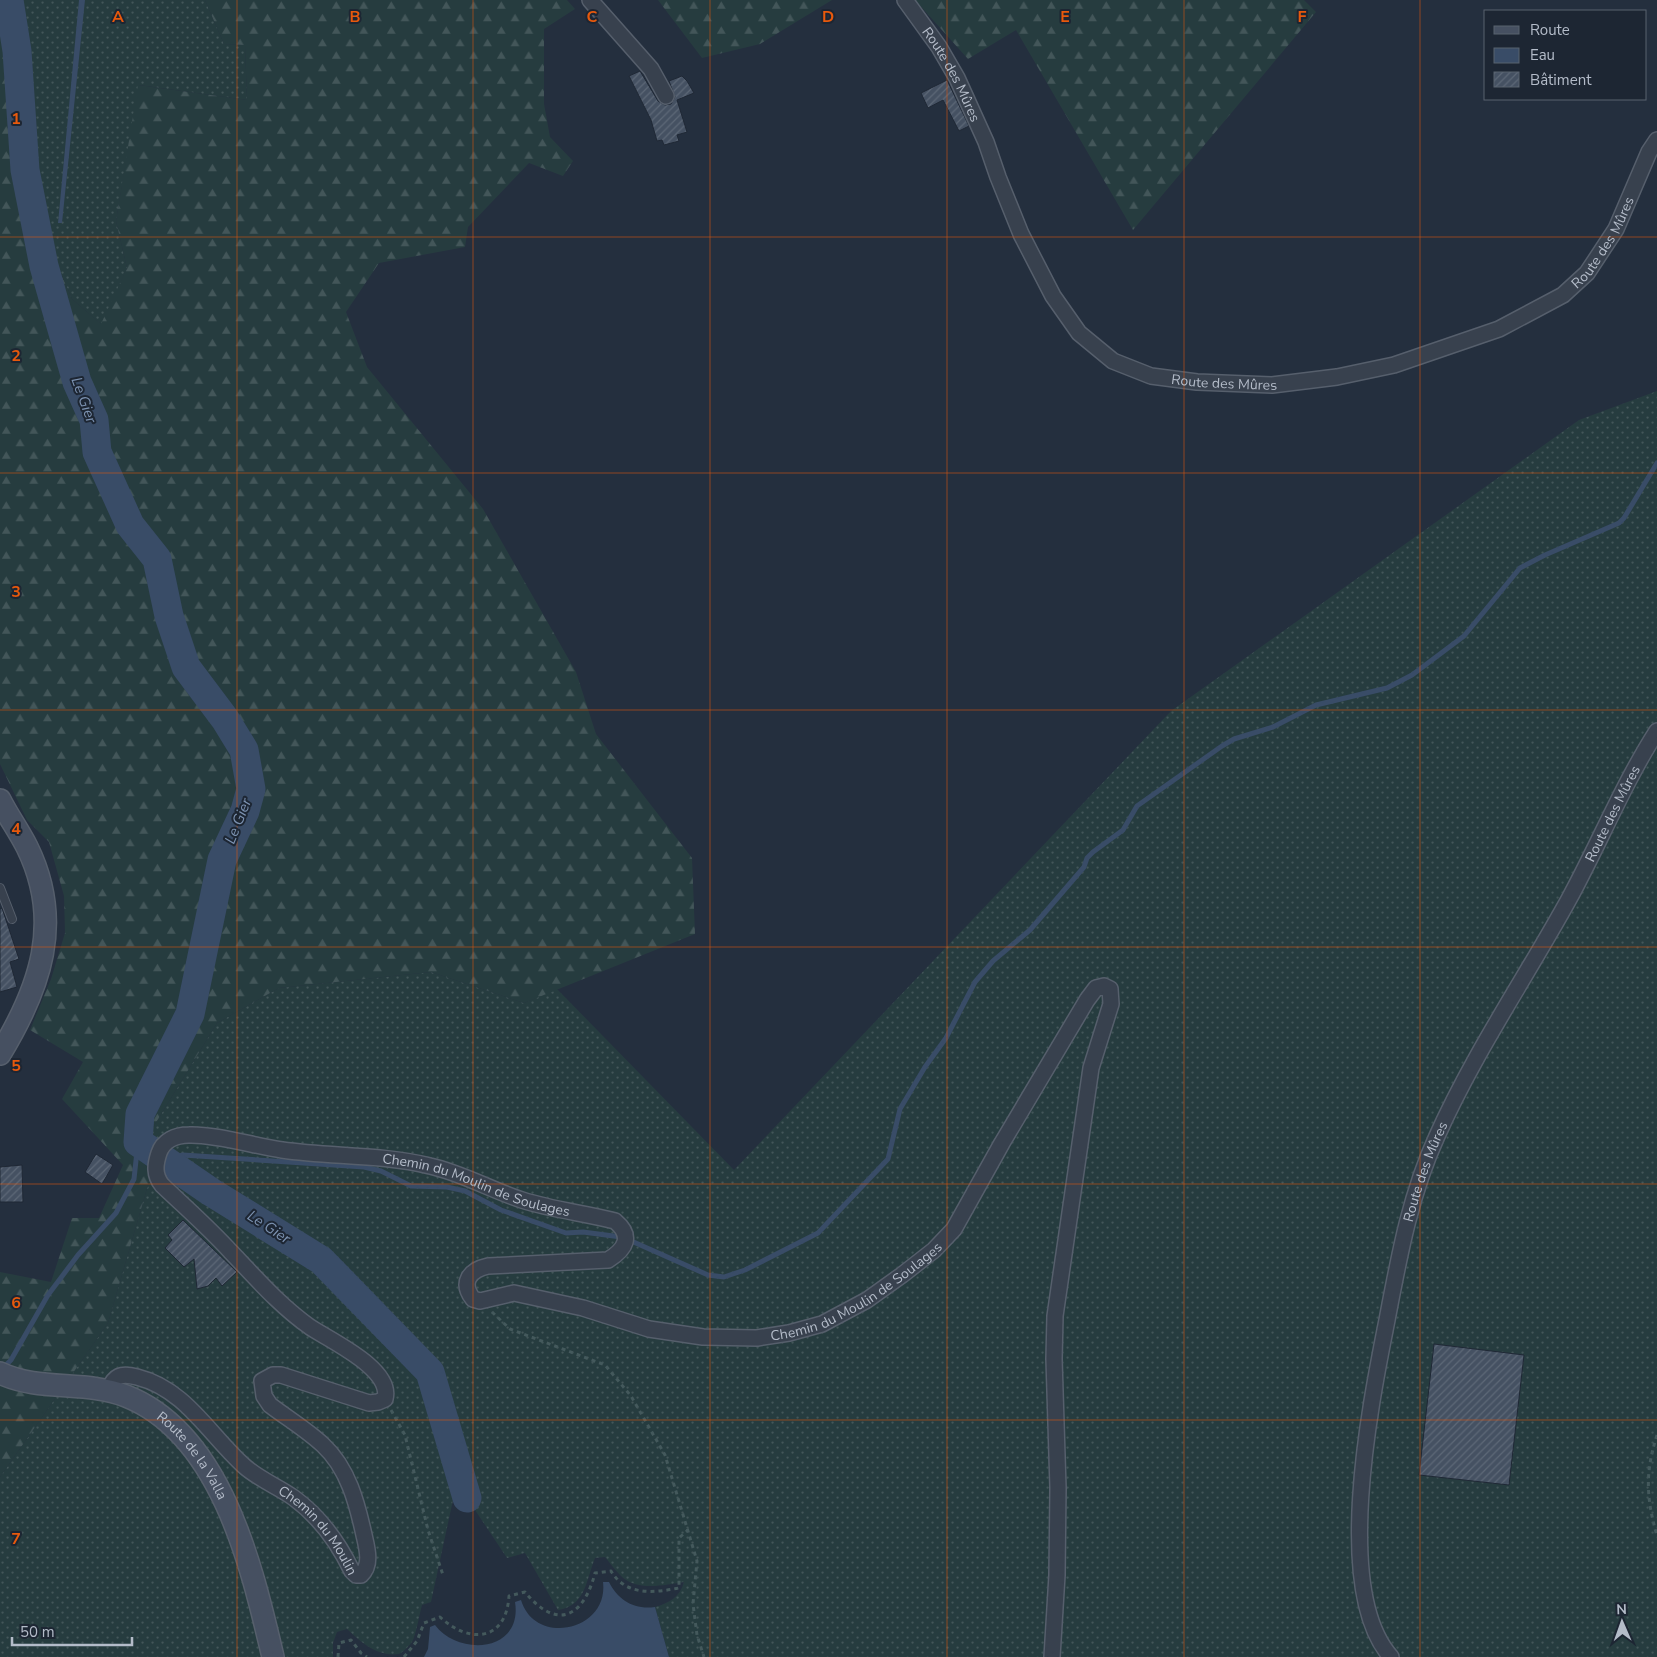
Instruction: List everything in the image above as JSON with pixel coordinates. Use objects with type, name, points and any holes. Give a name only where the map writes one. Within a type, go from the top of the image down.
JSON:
[{"type":"main road","points":[[0,800],[20,834],[34,864],[45,911],[45,950],[31,999],[0,1054]]},
{"type":"main road","name":"Route de la Valla","points":[[0,1373],[28,1383],[108,1391],[126,1396],[144,1405],[172,1426],[200,1458],[217,1485],[231,1515],[248,1561],[273,1657]]},
{"type":"street","points":[[590,0],[652,69],[666,96]]},
{"type":"street","name":"Route des Mûres","points":[[905,0],[940,47],[957,78],[986,142],[1021,234],[1053,296],[1079,333],[1086,339],[1113,361],[1151,376],[1197,382],[1272,385],[1337,377],[1394,365],[1499,329],[1564,295],[1586,273],[1616,229],[1649,152],[1657,140]]},
{"type":"street","name":"Route des Mûres","points":[[1391,1657],[1373,1631],[1364,1592],[1360,1559],[1359,1515],[1363,1460],[1380,1355],[1408,1214],[1436,1137],[1482,1046],[1569,899],[1635,765],[1657,731]]},
{"type":"street","name":"Chemin du Moulin de Soulages","points":[[385,1399],[386,1393],[381,1376],[364,1362],[308,1326],[266,1291],[229,1250],[162,1185],[156,1178],[156,1163],[162,1146],[169,1140],[188,1135],[284,1151],[398,1160],[430,1166],[468,1178],[525,1201],[615,1221],[623,1228],[626,1235],[624,1246],[608,1260],[477,1268],[467,1280],[468,1293],[480,1301],[514,1293],[583,1308],[649,1328],[703,1337],[757,1338],[789,1334],[822,1324],[867,1300],[934,1250],[954,1229],[1002,1143],[1087,1000],[1096,988],[1104,986],[1110,989],[1110,1004],[1091,1068],[1055,1316],[1054,1359],[1058,1488],[1057,1575],[1052,1657]]},
{"type":"street","name":"Chemin du Moulin","points":[[108,1391],[116,1376],[125,1374],[163,1386],[180,1398],[251,1473],[293,1497],[315,1516],[332,1534],[356,1575],[361,1575],[366,1571],[368,1549],[350,1486],[340,1465],[324,1445],[270,1405],[264,1396],[262,1381],[267,1377],[282,1375],[369,1403],[385,1399]]},
{"type":"lane","points":[[0,888],[12,919]]},
{"type":"path","points":[[490,1300],[492,1315],[510,1329],[605,1365],[631,1396],[665,1455],[697,1561],[693,1604],[697,1635],[704,1657]]},
{"type":"path","points":[[385,1399],[405,1435],[428,1530],[443,1575]]},
{"type":"path","points":[[1657,1434],[1647,1476],[1649,1507],[1657,1536]]},
{"type":"path","points":[[404,1657],[418,1641],[424,1622],[440,1617],[452,1628],[464,1634],[481,1634],[496,1629],[505,1618],[509,1596],[524,1592],[536,1605],[546,1612],[558,1615],[575,1610],[584,1602],[595,1574],[611,1570],[617,1580],[634,1590],[656,1592],[679,1588],[679,1538],[688,1530]]},
{"type":"path","points":[[338,1657],[339,1643],[351,1640],[361,1653],[367,1657]]},
{"type":"green space","points":[[0,0],[205,0],[224,44],[245,45],[247,100],[139,85],[116,221],[127,268],[102,325],[72,299],[16,169],[3,2]]},
{"type":"green space","points":[[0,0],[3,2],[16,169],[72,299],[101,324],[127,268],[116,221],[138,85],[247,100],[245,45],[224,44],[205,0],[567,0],[575,9],[544,29],[544,104],[550,137],[573,161],[563,176],[529,163],[468,227],[465,247],[379,263],[346,312],[367,367],[483,509],[576,672],[596,734],[692,858],[695,934],[524,1003],[431,972],[279,988],[217,1023],[152,1129],[157,1154],[108,1323],[0,1477],[0,1272],[51,1282],[72,1218],[99,1218],[123,1165],[62,1099],[83,1062],[30,1030],[51,979],[65,933],[64,896],[49,842],[27,820],[0,764]]},
{"type":"green space","points":[[658,0],[832,0],[760,44],[702,58]]},
{"type":"green space","points":[[915,0],[1304,0],[1316,12],[1133,230],[1016,30],[968,59]]},
{"type":"green space","points":[[1657,391],[1657,1657],[669,1657],[655,1607],[673,1599],[680,1592],[684,1582],[651,1586],[634,1584],[620,1575],[605,1557],[595,1558],[580,1598],[567,1608],[558,1610],[525,1553],[507,1558],[467,1498],[453,1500],[431,1602],[422,1605],[413,1640],[399,1654],[384,1653],[370,1648],[347,1629],[337,1632],[333,1643],[333,1657],[0,1657],[0,1477],[108,1323],[157,1154],[152,1129],[217,1023],[279,988],[431,972],[524,1003],[557,989],[734,1170],[1171,711],[1579,420]]},
{"type":"water","points":[[79,0],[85,0],[62,223],[58,223]]},
{"type":"water","points":[[603,1582],[609,1582],[622,1599],[634,1605],[647,1608],[655,1607],[669,1657],[424,1657],[428,1649],[430,1627],[435,1625],[446,1635],[459,1642],[473,1645],[487,1644],[500,1640],[509,1631],[515,1619],[515,1602],[521,1600],[529,1615],[541,1624],[555,1628],[570,1627],[583,1622],[595,1612],[602,1599]]},
{"type":"building","points":[[640,71],[658,101],[665,105],[671,104],[675,97],[669,81],[682,76],[694,93],[677,100],[687,132],[677,135],[679,141],[664,145],[662,140],[657,141],[651,120],[629,76]]},
{"type":"building","points":[[947,80],[969,126],[959,131],[943,100],[928,108],[921,93]]},
{"type":"building","points":[[2,908],[19,959],[10,962],[17,987],[0,992],[0,909]]},
{"type":"building","points":[[96,1154],[113,1165],[102,1184],[85,1172]]},
{"type":"building","points":[[22,1165],[23,1202],[0,1202],[0,1167]]},
{"type":"building","points":[[183,1220],[237,1272],[222,1286],[216,1278],[208,1286],[197,1289],[194,1259],[184,1267],[165,1248],[172,1240],[168,1235]]},
{"type":"building","points":[[1434,1344],[1524,1355],[1509,1485],[1419,1475]]},
{"type":"waterway","name":"Le Gier","points":[[9,0],[17,51],[25,170],[44,266],[77,382],[94,420],[97,452],[130,525],[157,559],[169,616],[186,667],[225,719],[244,750],[251,789],[245,811],[222,860],[190,1014],[140,1114],[138,1142],[211,1192],[321,1260],[430,1372],[467,1498]]},
{"type":"waterway","points":[[629,1240],[708,1275],[724,1277],[745,1270],[818,1233],[888,1159],[900,1109],[925,1067],[946,1038],[975,982],[993,961],[1030,930],[1084,867],[1087,858],[1123,830],[1137,806],[1234,739],[1273,727],[1316,705],[1387,688],[1412,675],[1464,636],[1520,568],[1619,523],[1624,518],[1657,463]]},
{"type":"waterway","points":[[2,1369],[11,1360],[48,1295],[78,1255],[116,1213],[134,1179],[138,1142]]},
{"type":"waterway","points":[[163,1159],[183,1155],[364,1167],[381,1171],[411,1186],[447,1187],[465,1191],[501,1210],[566,1233],[583,1232],[621,1237]]}]
